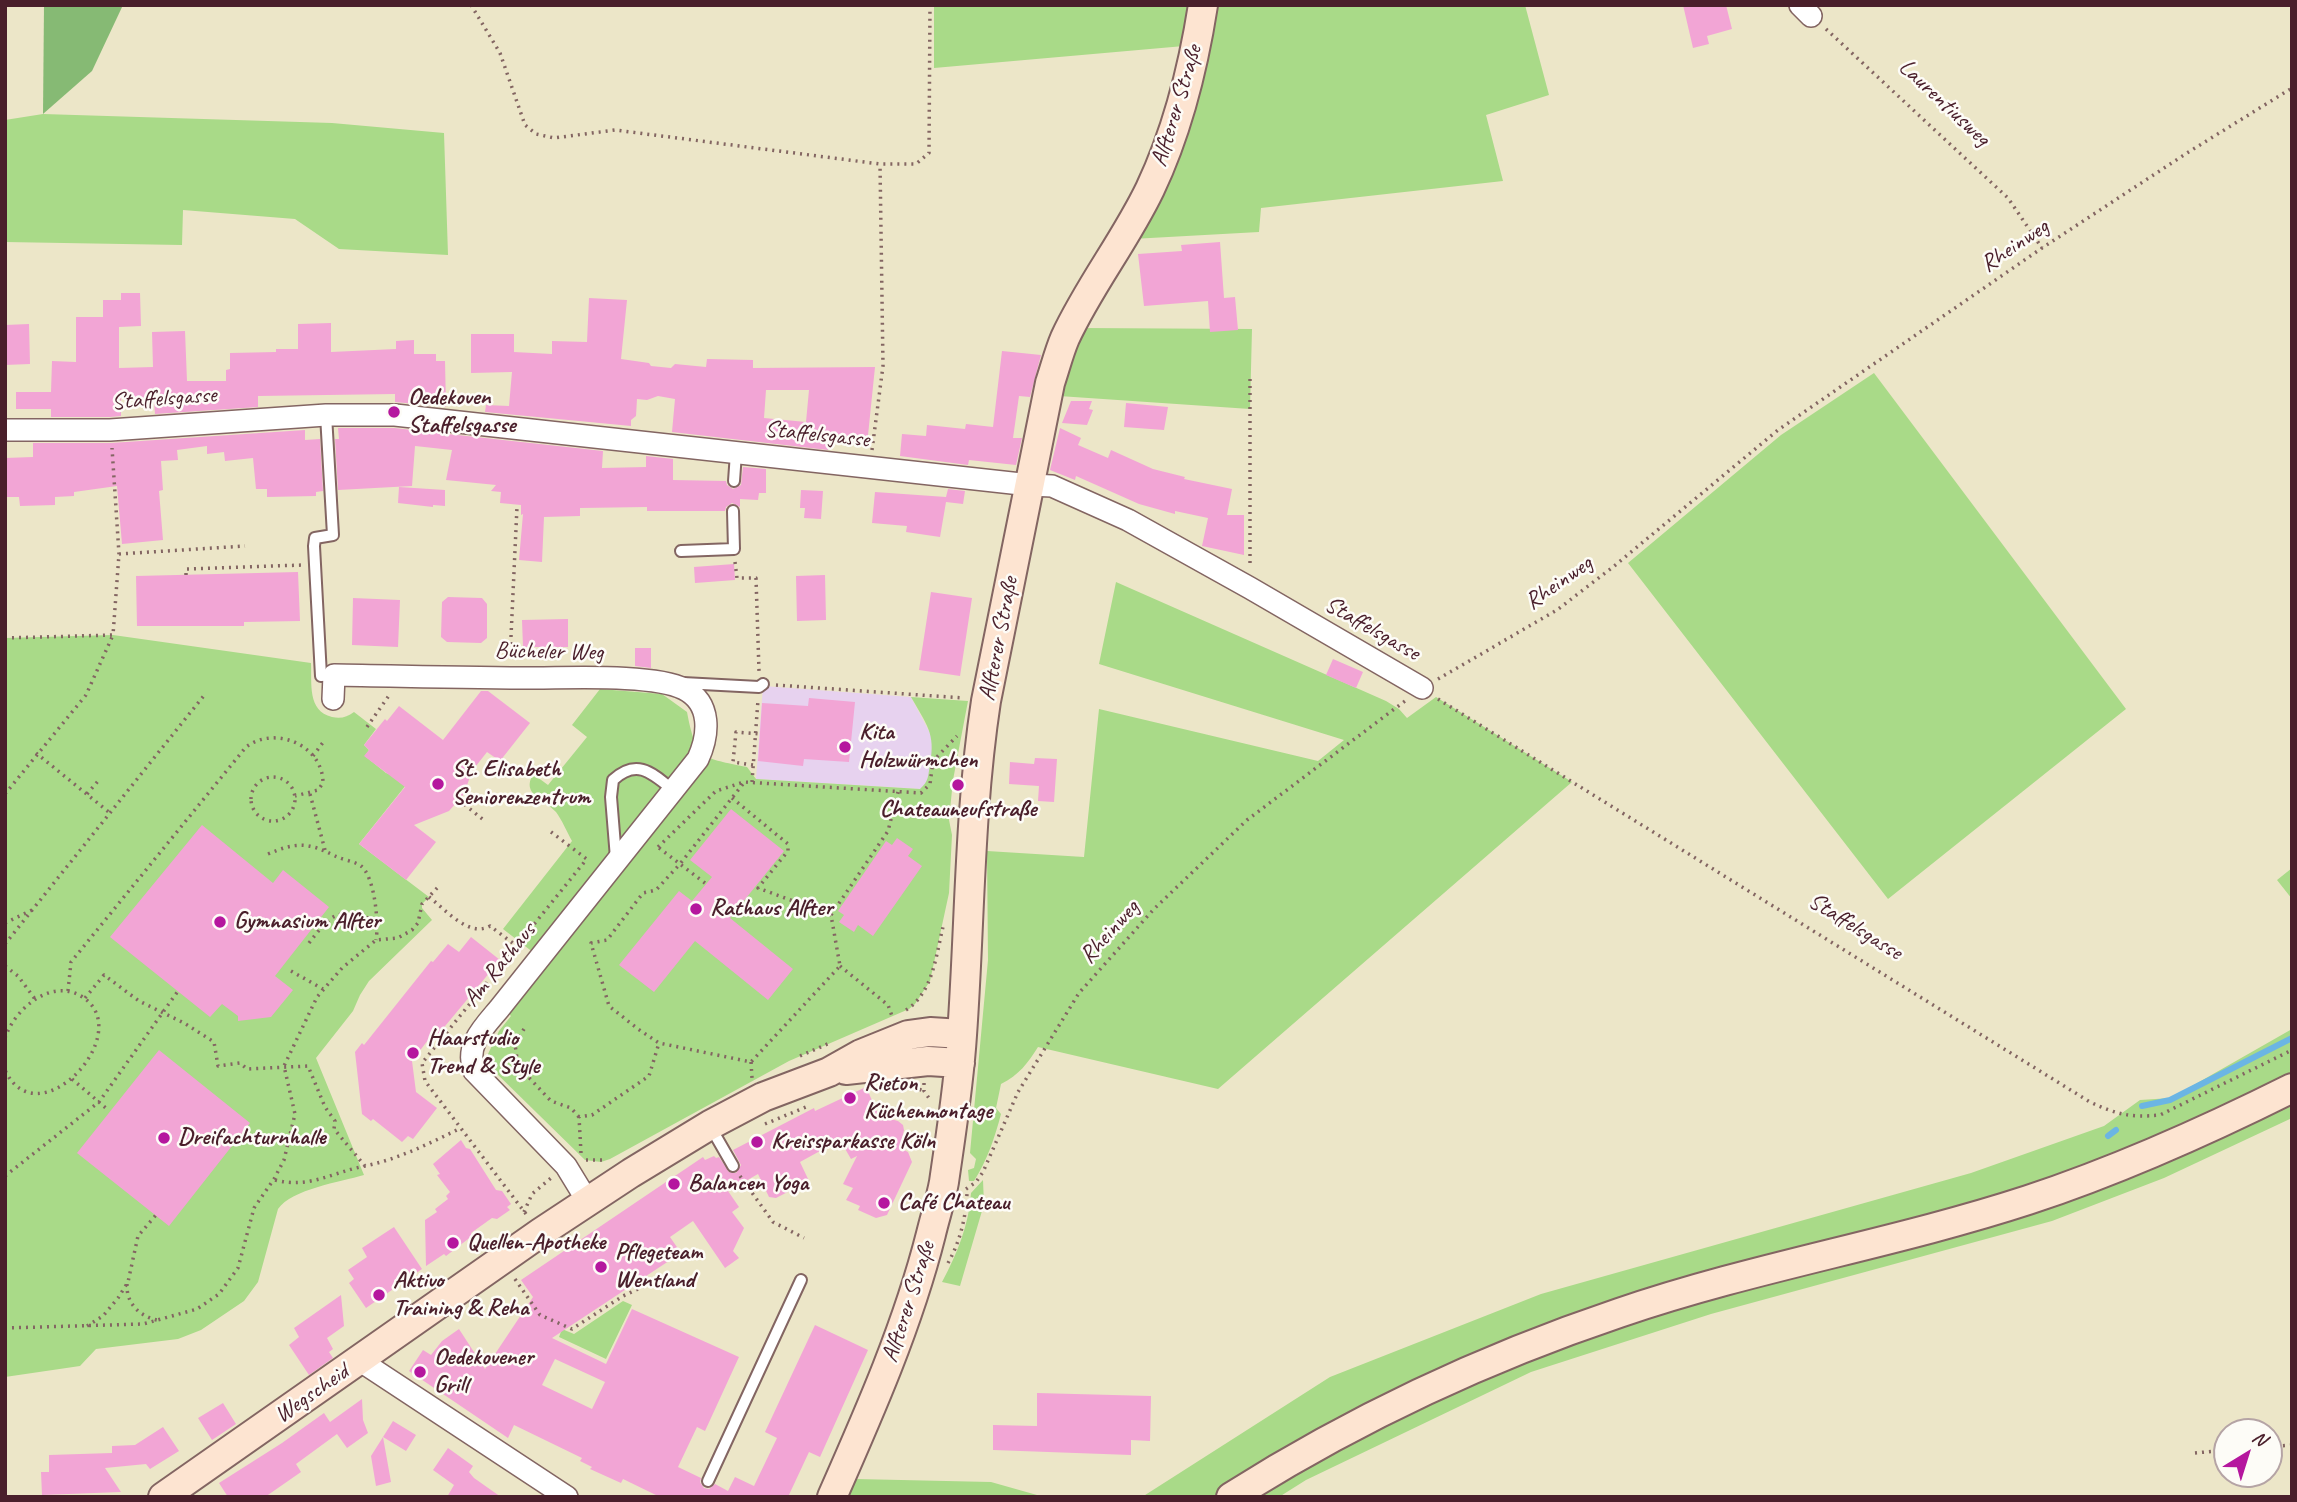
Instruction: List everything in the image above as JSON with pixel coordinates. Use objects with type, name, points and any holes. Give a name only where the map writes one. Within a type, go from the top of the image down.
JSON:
[{"type":"street","name":"Alfterer Straße","points":[[832,1497],[876,1398],[904,1326],[943,1185],[960,1063],[979,746],[1050,383],[1064,341],[1149,190],[1173,133],[1194,63],[1203,5]]},
{"type":"street","name":"Staffelsgasse","points":[[5,430],[110,430],[326,415],[395,415],[1052,486],[1128,520],[1422,688]]},
{"type":"street","points":[[334,675],[334,699]]},
{"type":"street","name":"Bücheler Weg","points":[[334,675],[599,678],[667,682]]},
{"type":"street","name":"Am Rathaus","points":[[588,1202],[566,1166],[481,1080],[474,1071],[471,1053],[478,1035],[698,759],[707,731],[706,718],[696,699],[686,690],[667,682]]},
{"type":"street","points":[[359,1360],[502,1260],[532,1223],[588,1202],[631,1172],[710,1125],[763,1097],[829,1072],[861,1054],[908,1035],[930,1032],[962,1034]]},
{"type":"street","points":[[829,1072],[928,1061],[960,1063]]},
{"type":"street","points":[[1231,1497],[1331,1437],[1397,1403],[1463,1372],[1547,1338],[1704,1287],[2028,1200],[2165,1148],[2292,1088]]},
{"type":"street","name":"Wegscheid","points":[[163,1497],[359,1360],[568,1497]]},
{"type":"lane","points":[[326,415],[333,536],[314,538],[321,676],[334,675]]},
{"type":"lane","points":[[734,481],[736,453]]},
{"type":"lane","points":[[681,551],[734,549],[733,512]]},
{"type":"lane","name":"Bücheler Weg","points":[[667,682],[761,685]]},
{"type":"lane","points":[[616,861],[611,797],[613,780],[628,770],[645,770],[673,790]]},
{"type":"lane","points":[[710,1125],[733,1166]]},
{"type":"lane","points":[[708,1481],[801,1280]]},
{"type":"path","points":[[471,5],[500,52],[525,125],[536,134],[554,138],[615,130],[880,164],[916,164],[929,153],[930,5]]},
{"type":"path","name":"Laurentiusweg","points":[[1805,10],[2008,198],[2042,248]]},
{"type":"path","name":"Rheinweg","points":[[943,1185],[967,1189],[976,1182],[983,1172],[1018,1092],[1079,993],[1154,909],[1247,820],[1422,688],[1557,610],[1778,430],[2042,248],[2292,88]]},
{"type":"path","points":[[870,466],[883,366],[880,164]]},
{"type":"path","points":[[1250,379],[1250,588]]},
{"type":"path","points":[[5,794],[86,695],[113,635],[119,554],[110,430]]},
{"type":"path","points":[[509,678],[517,507]]},
{"type":"path","points":[[119,554],[245,546]]},
{"type":"path","points":[[734,549],[737,578],[756,578],[761,685],[752,782]]},
{"type":"path","points":[[186,575],[186,569],[315,565]]},
{"type":"path","points":[[251,567],[251,573]]},
{"type":"path","points":[[5,638],[113,635]]},
{"type":"path","points":[[367,727],[393,690],[396,676]]},
{"type":"path","points":[[761,685],[964,698]]},
{"type":"path","name":"Staffelsgasse","points":[[1422,688],[1836,946],[2090,1102],[2115,1114],[2137,1117],[2160,1115],[2292,1050]]},
{"type":"path","points":[[5,944],[206,693]]},
{"type":"path","points":[[753,765],[733,762],[736,732],[758,734]]},
{"type":"path","points":[[705,883],[658,847],[716,790],[752,782],[921,793],[930,784],[933,761],[959,734]]},
{"type":"path","points":[[68,991],[71,962],[246,747],[267,738],[285,738],[302,745],[321,770],[323,783],[318,790],[310,794],[295,796]]},
{"type":"path","points":[[312,757],[324,741]]},
{"type":"path","points":[[37,753],[110,813]]},
{"type":"path","points":[[274,777],[288,783],[295,796],[295,803],[288,815],[276,821],[262,819],[251,802],[254,787],[266,778],[274,777]]},
{"type":"path","points":[[87,794],[98,781]]},
{"type":"path","points":[[744,782],[680,864],[656,890],[643,893],[607,940],[591,943],[609,1006],[659,1043],[751,1062],[840,966]]},
{"type":"path","points":[[892,1016],[888,1005],[840,966],[831,915],[887,831],[898,792]]},
{"type":"path","points":[[310,794],[325,850]]},
{"type":"path","points":[[732,797],[788,844],[788,851],[758,888],[831,915]]},
{"type":"path","points":[[459,800],[486,822]]},
{"type":"path","points":[[429,897],[467,926],[477,930],[490,926],[516,946],[586,860],[551,832]]},
{"type":"path","points":[[268,854],[286,846],[302,844],[325,850],[360,866],[367,873],[378,920],[376,940]]},
{"type":"path","points":[[5,1328],[124,1326],[159,1321],[197,1309],[213,1300],[228,1284],[242,1258],[254,1208],[284,1160],[295,1114],[284,1066],[311,1008],[323,989],[342,968],[376,940],[398,938],[412,930],[418,923],[422,904],[439,886]]},
{"type":"path","points":[[5,923],[34,909]]},
{"type":"path","points":[[309,943],[328,918],[344,912],[378,920]]},
{"type":"path","points":[[881,1021],[915,1004],[925,989],[931,976],[946,916]]},
{"type":"path","points":[[5,966],[18,976],[35,999]]},
{"type":"path","points":[[291,971],[323,989]]},
{"type":"path","points":[[85,998],[104,975],[139,1001],[184,1023],[214,1042],[218,1066],[240,1063],[247,1069],[309,1066],[325,1107],[335,1121],[334,1129],[365,1166]]},
{"type":"path","points":[[5,1070],[12,1082],[34,1093],[55,1090],[72,1079],[88,1060],[97,1035],[95,1010],[85,998],[68,991],[52,991],[35,999],[18,1015],[6,1034]]},
{"type":"path","points":[[5,1176],[99,1102],[178,991]]},
{"type":"path","points":[[524,1029],[515,1044],[517,1066],[551,1101],[571,1108],[579,1117],[582,1152],[579,1155],[594,1162],[610,1159]]},
{"type":"path","points":[[789,1061],[836,1040]]},
{"type":"path","points":[[579,1117],[592,1115],[649,1076],[659,1043]]},
{"type":"path","points":[[752,1081],[761,1076]]},
{"type":"path","points":[[72,1079],[107,1109]]},
{"type":"path","points":[[912,1086],[925,1091]]},
{"type":"path","points":[[754,1127],[776,1121],[814,1104]]},
{"type":"path","points":[[274,1179],[293,1183],[313,1182],[365,1166],[385,1163],[461,1128],[532,1223]]},
{"type":"path","points":[[532,1223],[531,1194],[566,1166]]},
{"type":"path","points":[[733,1166],[774,1222],[804,1238]]},
{"type":"path","points":[[156,1215],[138,1236],[127,1293],[132,1304],[144,1315],[159,1321]]},
{"type":"path","points":[[502,1260],[540,1315],[572,1329],[623,1296],[653,1282]]},
{"type":"path","points":[[85,1327],[103,1316],[128,1282]]},
{"type":"path","points":[[2195,1453],[2213,1451]]},
{"type":"shaded area","name":"Kita Holzwürmchen","points":[[763,686],[911,697],[932,737],[933,757],[927,783],[920,789],[756,779]]},
{"type":"green space","points":[[44,5],[123,5],[92,71],[43,114]]},
{"type":"green space","points":[[934,5],[1191,5],[1184,46],[934,68]]},
{"type":"green space","points":[[1213,5],[1525,5],[1549,95],[1486,115],[1503,181],[1261,208],[1259,232],[1132,239]]},
{"type":"green space","points":[[43,114],[332,123],[444,133],[448,255],[339,249],[295,219],[183,210],[182,245],[5,242],[5,120]]},
{"type":"green space","points":[[1083,328],[1252,329],[1250,409],[1059,396]]},
{"type":"green space","points":[[1874,373],[2126,709],[1888,899],[1628,563],[1781,435]]},
{"type":"green space","points":[[1116,582],[1386,701],[1407,718],[1436,697],[1572,782],[1218,1089],[1038,1047],[1023,1068],[1001,1084],[996,1108],[1001,1114],[993,1140],[979,1173],[974,1181],[969,1181],[968,1170],[974,1168],[976,1159],[970,1153],[988,960],[987,851],[1084,857],[1099,709],[1318,761],[1344,740],[1099,664]]},
{"type":"green space","points":[[113,635],[311,663],[312,695],[318,709],[335,718],[354,712],[376,729],[364,745],[369,750],[365,756],[386,773],[410,780],[359,844],[429,897],[422,904],[422,908],[432,920],[369,981],[353,1011],[316,1058],[364,1175],[305,1191],[285,1202],[278,1209],[258,1282],[244,1301],[201,1330],[178,1339],[96,1349],[80,1366],[5,1377],[5,638]]},
{"type":"green space","points":[[600,689],[662,694],[687,712],[694,740],[704,754],[747,767],[756,779],[920,789],[928,778],[932,744],[925,722],[911,697],[968,701],[953,780],[949,820],[952,835],[949,893],[930,981],[915,1004],[789,1061],[601,1162],[585,1160],[492,1069],[488,1054],[499,1031],[511,1016],[507,1012],[534,953],[503,929],[572,841],[556,812],[532,792],[530,781],[533,774],[548,785],[587,737],[572,725]]},
{"type":"green space","points":[[2292,868],[2292,899],[2277,880]]},
{"type":"green space","points":[[2292,1029],[2292,1118],[2164,1178],[2052,1221],[1711,1314],[1531,1372],[1306,1480],[1279,1497],[1142,1497],[1330,1377],[1541,1294],[1971,1173],[2104,1126],[2140,1100],[2171,1098]]},
{"type":"green space","points":[[983,1180],[984,1204],[960,1286],[942,1282],[961,1239],[971,1193]]},
{"type":"green space","points":[[623,1301],[632,1305],[606,1359],[559,1337],[562,1329],[574,1334]]},
{"type":"green space","points":[[856,1479],[991,1482],[1044,1497],[847,1497]]},
{"type":"building","points":[[1683,5],[1726,5],[1732,29],[1707,36],[1709,44],[1693,48]]},
{"type":"building","points":[[1220,242],[1224,298],[1235,297],[1238,330],[1210,332],[1208,301],[1144,306],[1138,254],[1182,251],[1181,245]]},
{"type":"building","points":[[121,293],[140,293],[141,326],[119,327],[119,368],[153,367],[152,332],[185,331],[187,381],[226,381],[226,370],[230,369],[230,353],[298,349],[298,324],[331,323],[331,352],[396,349],[396,341],[414,340],[414,354],[436,354],[436,361],[445,361],[446,407],[395,402],[395,394],[258,396],[258,407],[155,414],[154,401],[121,398],[121,416],[110,417],[51,417],[51,409],[16,409],[16,392],[51,392],[52,361],[76,362],[76,317],[103,317],[103,300],[121,300]]},
{"type":"building","points":[[589,298],[627,300],[621,359],[671,368],[675,364],[706,367],[707,359],[753,360],[753,368],[875,367],[867,445],[829,441],[828,450],[672,432],[675,399],[658,396],[647,400],[637,399],[636,416],[631,420],[631,426],[485,412],[486,405],[509,406],[512,372],[471,373],[471,334],[514,334],[514,352],[552,354],[552,341],[587,342]],"holes":[[[766,390],[809,390],[806,422],[764,418]]]},
{"type":"building","points":[[29,324],[30,364],[5,365],[5,325]]},
{"type":"building","points":[[1002,351],[1041,355],[1030,397],[1019,396],[1013,438],[1022,438],[1016,465],[969,460],[968,465],[900,456],[902,434],[926,436],[927,425],[965,429],[966,424],[993,427]]},
{"type":"building","points":[[1071,401],[1092,401],[1089,409],[1093,410],[1087,425],[1062,423]]},
{"type":"building","points":[[1126,403],[1168,407],[1164,430],[1124,427]]},
{"type":"building","points":[[338,428],[394,428],[603,451],[602,468],[646,467],[646,456],[673,459],[673,480],[726,481],[733,489],[741,485],[743,467],[766,469],[766,493],[759,493],[758,500],[740,499],[740,507],[732,503],[725,511],[647,511],[647,507],[580,508],[580,516],[544,517],[542,562],[519,560],[523,514],[521,515],[521,505],[500,503],[501,492],[491,491],[496,485],[446,480],[452,450],[415,446],[412,486],[338,490],[335,439],[339,439]]},
{"type":"building","points":[[1060,428],[1081,438],[1078,445],[1108,458],[1111,450],[1153,469],[1185,477],[1184,479],[1232,489],[1227,515],[1244,515],[1244,555],[1202,546],[1208,518],[1175,511],[1175,514],[1139,504],[1076,476],[1075,480],[1050,470]]},
{"type":"building","points":[[305,430],[305,440],[320,439],[323,491],[316,492],[316,496],[267,497],[267,489],[256,489],[253,458],[225,461],[224,452],[207,454],[207,446],[177,450],[178,460],[161,461],[163,490],[159,491],[163,540],[122,544],[117,486],[74,492],[74,496],[55,497],[55,505],[20,506],[19,497],[5,497],[5,458],[33,457],[33,443],[111,443]]},
{"type":"building","points":[[399,487],[445,490],[445,506],[398,503]]},
{"type":"building","points":[[948,489],[965,491],[963,504],[946,502],[940,537],[906,532],[907,526],[872,523],[875,492],[946,497]]},
{"type":"building","points":[[801,490],[823,491],[821,519],[804,518],[805,508],[800,508]]},
{"type":"building","points":[[734,564],[735,580],[695,583],[694,567]]},
{"type":"building","points":[[298,572],[300,621],[244,622],[244,626],[137,626],[136,576]]},
{"type":"building","points":[[825,575],[826,620],[797,621],[796,576]]},
{"type":"building","points":[[931,592],[972,598],[960,676],[919,670]]},
{"type":"building","points":[[448,597],[482,598],[487,604],[487,638],[481,643],[447,642],[441,637],[442,602]]},
{"type":"building","points":[[353,598],[400,600],[398,647],[352,645]]},
{"type":"building","points":[[568,619],[568,647],[523,647],[522,620]]},
{"type":"building","points":[[635,648],[651,648],[651,668],[635,666]]},
{"type":"building","points":[[1333,659],[1363,672],[1356,688],[1326,675]]},
{"type":"building","name":"St. Elisabeth Seniorenzentrum","points":[[481,691],[488,691],[530,723],[500,761],[487,752],[472,771],[464,794],[449,811],[414,825],[436,842],[406,880],[359,844],[405,787],[364,756],[369,750],[364,745],[399,706],[443,740]]},
{"type":"building","points":[[809,698],[855,702],[849,762],[804,759],[803,766],[758,761],[762,703],[808,706]]},
{"type":"building","points":[[1035,758],[1057,759],[1054,802],[1038,801],[1039,786],[1009,784],[1010,762],[1034,764]]},
{"type":"building","name":"Rathaus Alfter","points":[[731,809],[784,851],[730,918],[793,969],[768,1000],[695,941],[654,992],[619,965],[679,891],[692,901],[712,877],[690,860]]},
{"type":"building","name":"Gymnasium Alfter","points":[[202,825],[273,883],[283,870],[329,907],[275,976],[293,990],[271,1017],[238,1021],[238,1016],[222,1004],[210,1017],[110,937]]},
{"type":"building","points":[[897,838],[913,849],[908,856],[922,866],[873,936],[858,925],[854,932],[839,922],[844,915],[838,911],[886,841],[892,845]]},
{"type":"building","points":[[471,937],[500,960],[431,1043],[428,1040],[412,1061],[416,1092],[437,1108],[413,1139],[408,1136],[402,1142],[373,1119],[371,1121],[362,1114],[355,1052],[362,1043],[364,1045],[431,961],[433,962],[448,944],[459,952]]},
{"type":"building","name":"Dreifachturnhalle","points":[[159,1050],[250,1123],[169,1226],[77,1153]]},
{"type":"building","points":[[866,1087],[879,1116],[903,1125],[900,1148],[908,1152],[912,1162],[887,1215],[876,1218],[858,1210],[860,1206],[846,1200],[853,1188],[843,1184],[857,1156],[851,1159],[840,1140],[800,1162],[809,1181],[776,1198],[769,1197],[758,1174],[728,1191],[739,1207],[732,1212],[744,1228],[733,1251],[739,1258],[725,1268],[693,1221],[670,1237],[681,1253],[552,1338],[606,1364],[632,1309],[739,1357],[705,1431],[697,1427],[678,1467],[701,1478],[700,1482],[704,1488],[709,1489],[715,1484],[728,1491],[735,1477],[754,1486],[777,1438],[765,1432],[815,1325],[868,1350],[820,1457],[809,1452],[788,1497],[660,1497],[623,1479],[621,1483],[590,1469],[592,1467],[580,1461],[582,1458],[514,1425],[508,1438],[409,1371],[423,1350],[431,1355],[442,1341],[459,1329],[485,1369],[533,1297],[521,1280],[703,1157],[705,1160],[719,1157],[729,1172],[736,1173],[741,1165],[733,1150],[814,1108],[815,1111]],"holes":[[[555,1359],[605,1382],[592,1409],[542,1385]]]},
{"type":"building","points":[[461,1140],[466,1148],[470,1149],[496,1190],[502,1191],[511,1204],[507,1207],[510,1210],[497,1219],[492,1218],[446,1256],[444,1254],[426,1266],[425,1220],[437,1212],[435,1209],[448,1199],[446,1196],[450,1192],[437,1175],[440,1174],[433,1164]]},
{"type":"building","points":[[394,1227],[422,1269],[366,1308],[349,1283],[354,1279],[348,1270],[367,1257],[362,1248]]},
{"type":"building","points":[[341,1295],[344,1326],[327,1338],[333,1349],[329,1352],[333,1358],[309,1375],[289,1345],[299,1337],[294,1328]]},
{"type":"building","points":[[1037,1393],[1151,1396],[1150,1441],[1131,1440],[1131,1455],[993,1450],[993,1425],[1037,1426]]},
{"type":"building","points":[[362,1399],[363,1420],[368,1433],[347,1448],[337,1434],[296,1464],[301,1472],[265,1497],[228,1497],[219,1483],[324,1413],[330,1422]]},
{"type":"building","points":[[223,1403],[236,1424],[212,1440],[198,1418]]},
{"type":"building","points":[[393,1421],[416,1435],[406,1451],[383,1437]]},
{"type":"building","points":[[163,1427],[179,1451],[150,1469],[146,1464],[105,1468],[121,1492],[42,1495],[41,1472],[49,1472],[49,1455],[112,1453],[112,1446],[135,1445]]},
{"type":"building","points":[[383,1437],[391,1482],[376,1486],[371,1456]]},
{"type":"building","points":[[448,1448],[473,1466],[469,1472],[474,1478],[501,1497],[447,1497],[454,1485],[433,1470]]},
{"type":"waterway","points":[[2142,1106],[2170,1100],[2292,1038]]},
{"type":"waterway","points":[[2108,1136],[2116,1130]]},
{"type":"place","name":"Oedekoven Staffelsgasse","points":[[394,412]]},
{"type":"place","name":"Kita Holzwürmchen","points":[[845,747]]},
{"type":"place","name":"St. Elisabeth Seniorenzentrum","points":[[438,784]]},
{"type":"place","name":"Chateauneufstraße","points":[[958,785]]},
{"type":"place","name":"Rathaus Alfter","points":[[696,909]]},
{"type":"place","name":"Gymnasium Alfter","points":[[220,922]]},
{"type":"place","name":"Haarstudio Trend & Style","points":[[413,1053]]},
{"type":"place","name":"Rieton Küchenmontage","points":[[850,1098]]},
{"type":"place","name":"Dreifachturnhalle","points":[[164,1138]]},
{"type":"place","name":"Kreissparkasse Köln","points":[[757,1142]]},
{"type":"place","name":"Balancen Yoga","points":[[674,1184]]},
{"type":"place","name":"Café Chateau","points":[[884,1203]]},
{"type":"place","name":"Quellen-Apotheke","points":[[453,1243]]},
{"type":"place","name":"Pflegeteam Wentland","points":[[601,1267]]},
{"type":"place","name":"Aktivo Training & Reha","points":[[379,1295]]},
{"type":"place","name":"Oedekovener Grill","points":[[420,1372]]}]
